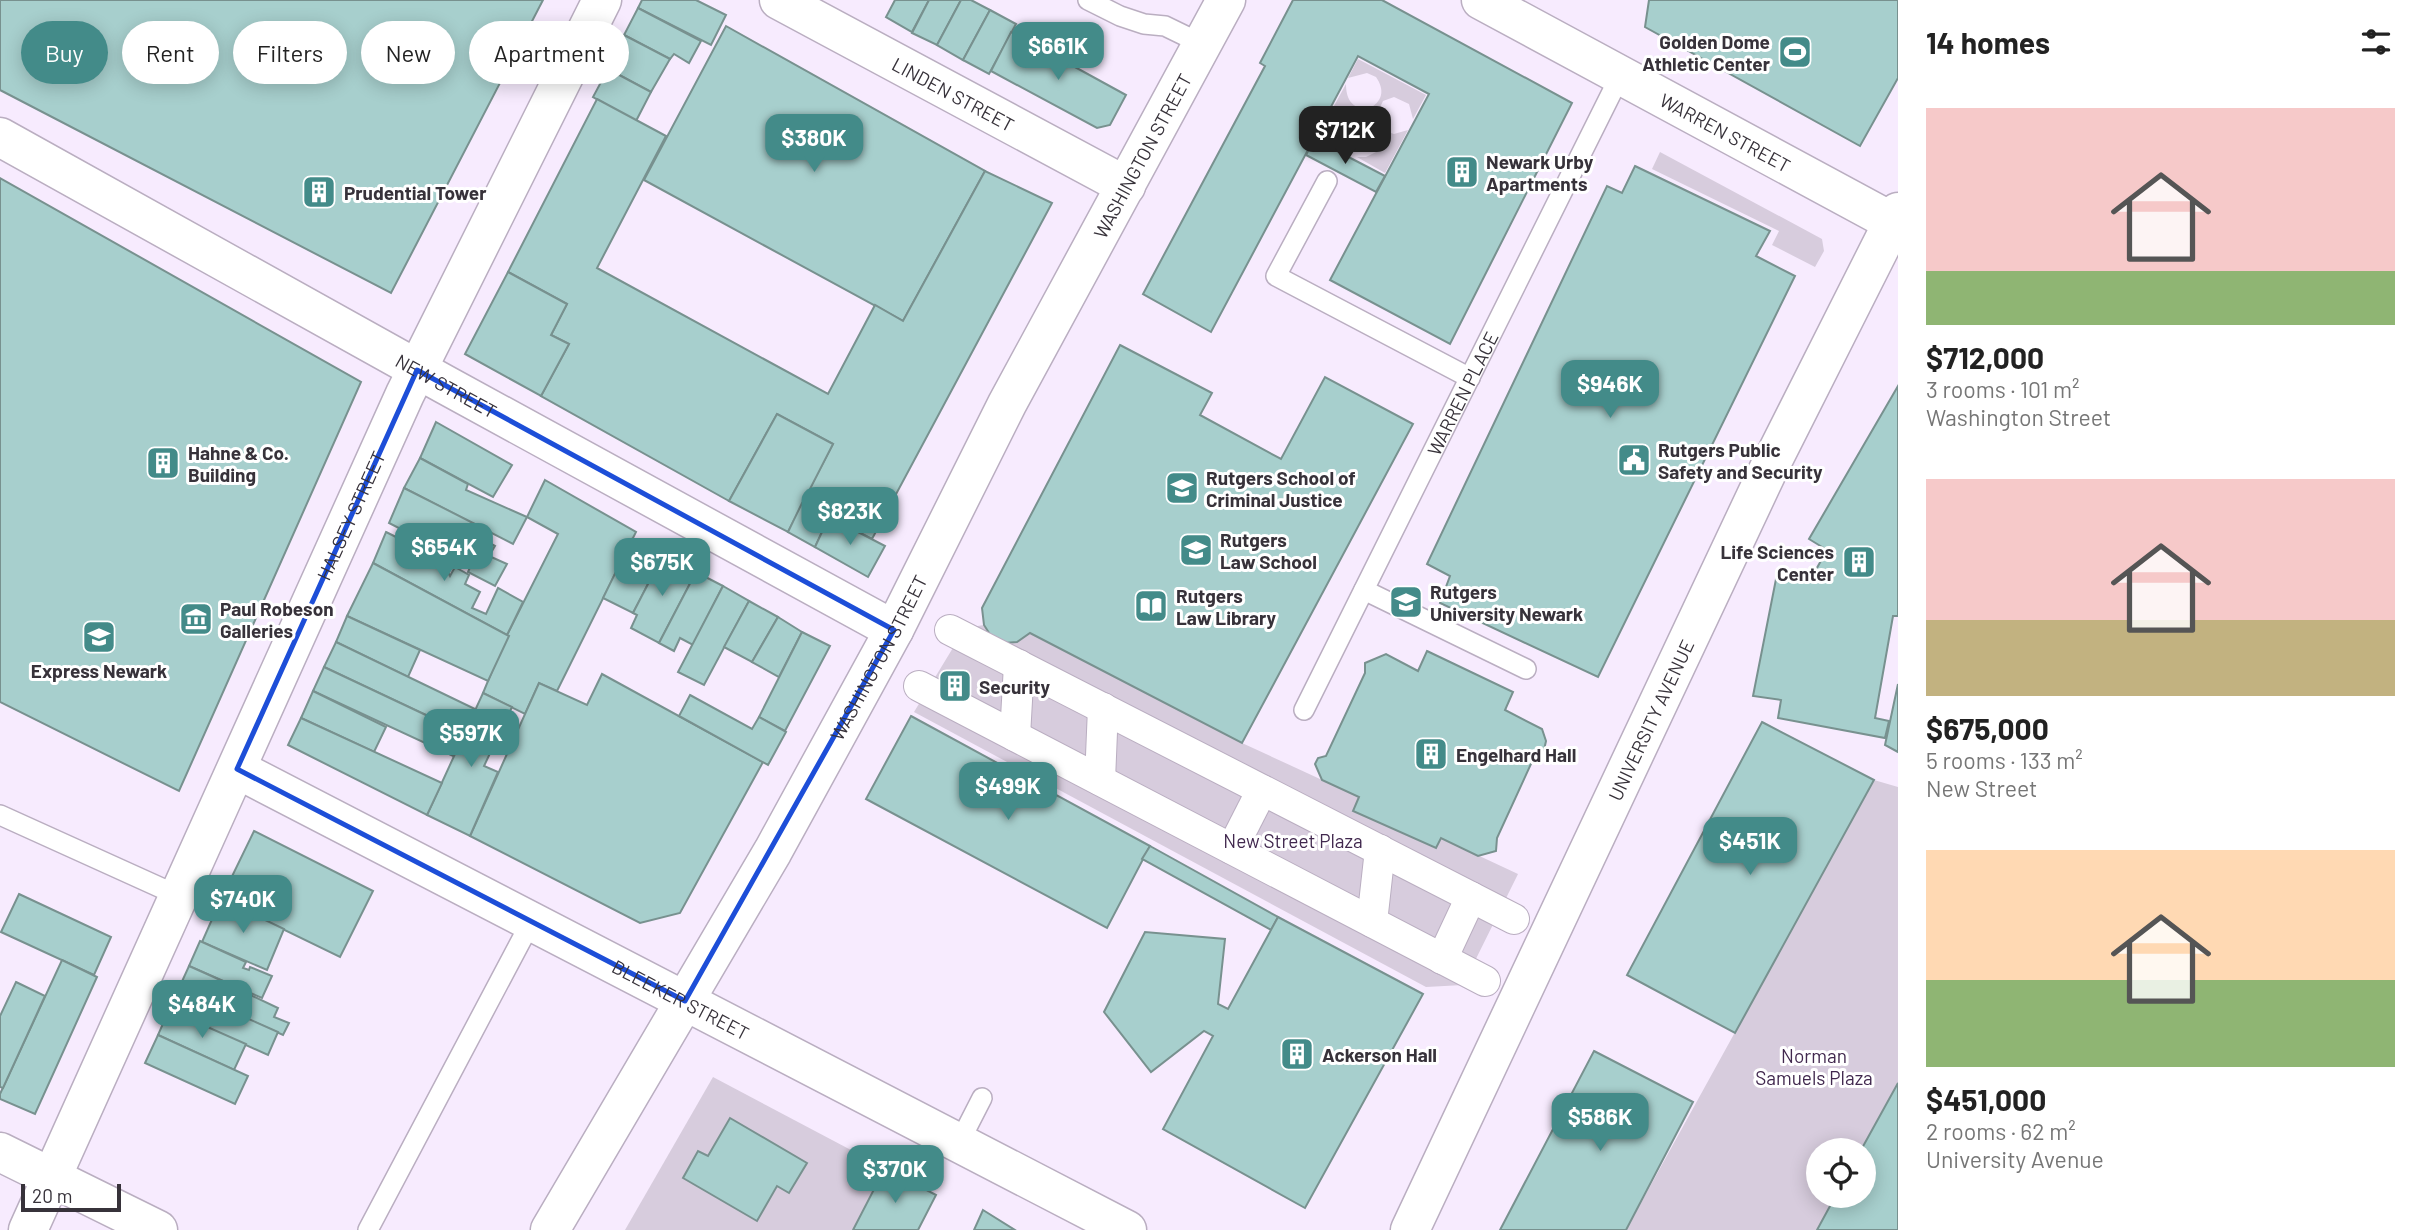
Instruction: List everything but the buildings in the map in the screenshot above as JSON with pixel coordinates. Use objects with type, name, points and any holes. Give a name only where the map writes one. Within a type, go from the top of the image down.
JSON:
[{"type":"street","name":"HALSEY STREET","points":[[28,1230],[417,370],[603,0]]},
{"type":"street","name":"LINDEN STREET","points":[[779,0],[1126,186]]},
{"type":"street","name":"WASHINGTON STREET","points":[[550,1230],[685,1001],[894,630],[1007,404],[1226,0]]},
{"type":"street","name":"WARREN STREET","points":[[1481,0],[1896,220]]},
{"type":"street","name":"NEW STREET","points":[[0,136],[417,370],[894,630]]},
{"type":"street","name":"UNIVERSITY AVENUE","points":[[1410,1230],[1770,466],[1896,220]]},
{"type":"street","points":[[950,630],[1514,919]]},
{"type":"street","points":[[1015,736],[1019,665]]},
{"type":"street","points":[[919,686],[1485,981]]},
{"type":"street","points":[[1100,780],[1102,708]]},
{"type":"street","name":"BLEEKER STREET","points":[[237,769],[1127,1230]]},
{"type":"street","points":[[1231,849],[1262,790]]},
{"type":"street","points":[[1372,922],[1380,850]]},
{"type":"street","points":[[1442,959],[1471,897]]},
{"type":"street","points":[[0,1152],[158,1230]]},
{"type":"lane","points":[[1088,0],[1120,16],[1144,24],[1165,26],[1202,44]]},
{"type":"lane","name":"WARREN PLACE","points":[[1304,710],[1620,76]]},
{"type":"lane","points":[[1327,181],[1276,276],[1470,378]]},
{"type":"lane","points":[[1364,590],[1526,669]]},
{"type":"lane","points":[[0,815],[178,896]]},
{"type":"lane","points":[[368,1230],[532,920]]},
{"type":"lane","points":[[959,1143],[982,1098]]},
{"type":"highlighted area","points":[[417,370],[894,630],[685,1001],[237,769]]},
{"type":"green space","points":[[1358,59],[1426,95],[1413,119],[1409,104],[1394,97],[1383,101],[1376,116],[1363,111],[1349,115],[1339,133],[1347,153],[1317,137],[1346,84],[1348,98],[1357,107],[1368,109],[1377,103],[1381,86],[1376,77],[1367,73],[1348,78]]},
{"type":"green space","points":[[1408,130],[1385,173],[1357,157],[1366,157],[1378,151],[1385,131],[1394,134]]},
{"type":"green space","points":[[1660,152],[1822,239],[1824,251],[1815,267],[1772,245],[1779,231],[1652,169]]},
{"type":"green space","name":"New Street Plaza","points":[[984,625],[991,636],[1030,633],[1242,743],[1359,797],[1354,811],[1435,848],[1441,838],[1518,874],[1463,985],[1426,987],[914,712],[965,628]]},
{"type":"green space","name":"Norman Samuels Plaza","points":[[1874,780],[1898,787],[1898,1230],[1626,1230]]},
{"type":"green space","points":[[713,1077],[885,1168],[853,1230],[625,1230]]},
{"type":"place","name":"Golden Dome Athletic Center","points":[[1795,52]]},
{"type":"place","name":"Newark Urby Apartments","points":[[1462,172]]},
{"type":"place","name":"Prudential Tower","points":[[319,192]]},
{"type":"place","name":"Rutgers Public Safety and Security","points":[[1634,460]]},
{"type":"place","name":"Hahne & Co. Building","points":[[163,463]]},
{"type":"place","name":"Rutgers School of Criminal Justice","points":[[1182,488]]},
{"type":"place","name":"Rutgers Law School","points":[[1196,550]]},
{"type":"place","name":"Life Sciences Center","points":[[1859,562]]},
{"type":"place","name":"Rutgers University Newark","points":[[1406,602]]},
{"type":"place","name":"Rutgers Law Library","points":[[1151,606]]},
{"type":"place","name":"Paul Robeson Galleries","points":[[196,619]]},
{"type":"place","name":"Express Newark","points":[[99,637]]},
{"type":"place","name":"Security","points":[[955,686]]},
{"type":"place","name":"Engelhard Hall","points":[[1431,754]]},
{"type":"place","name":"Ackerson Hall","points":[[1297,1054]]}]
